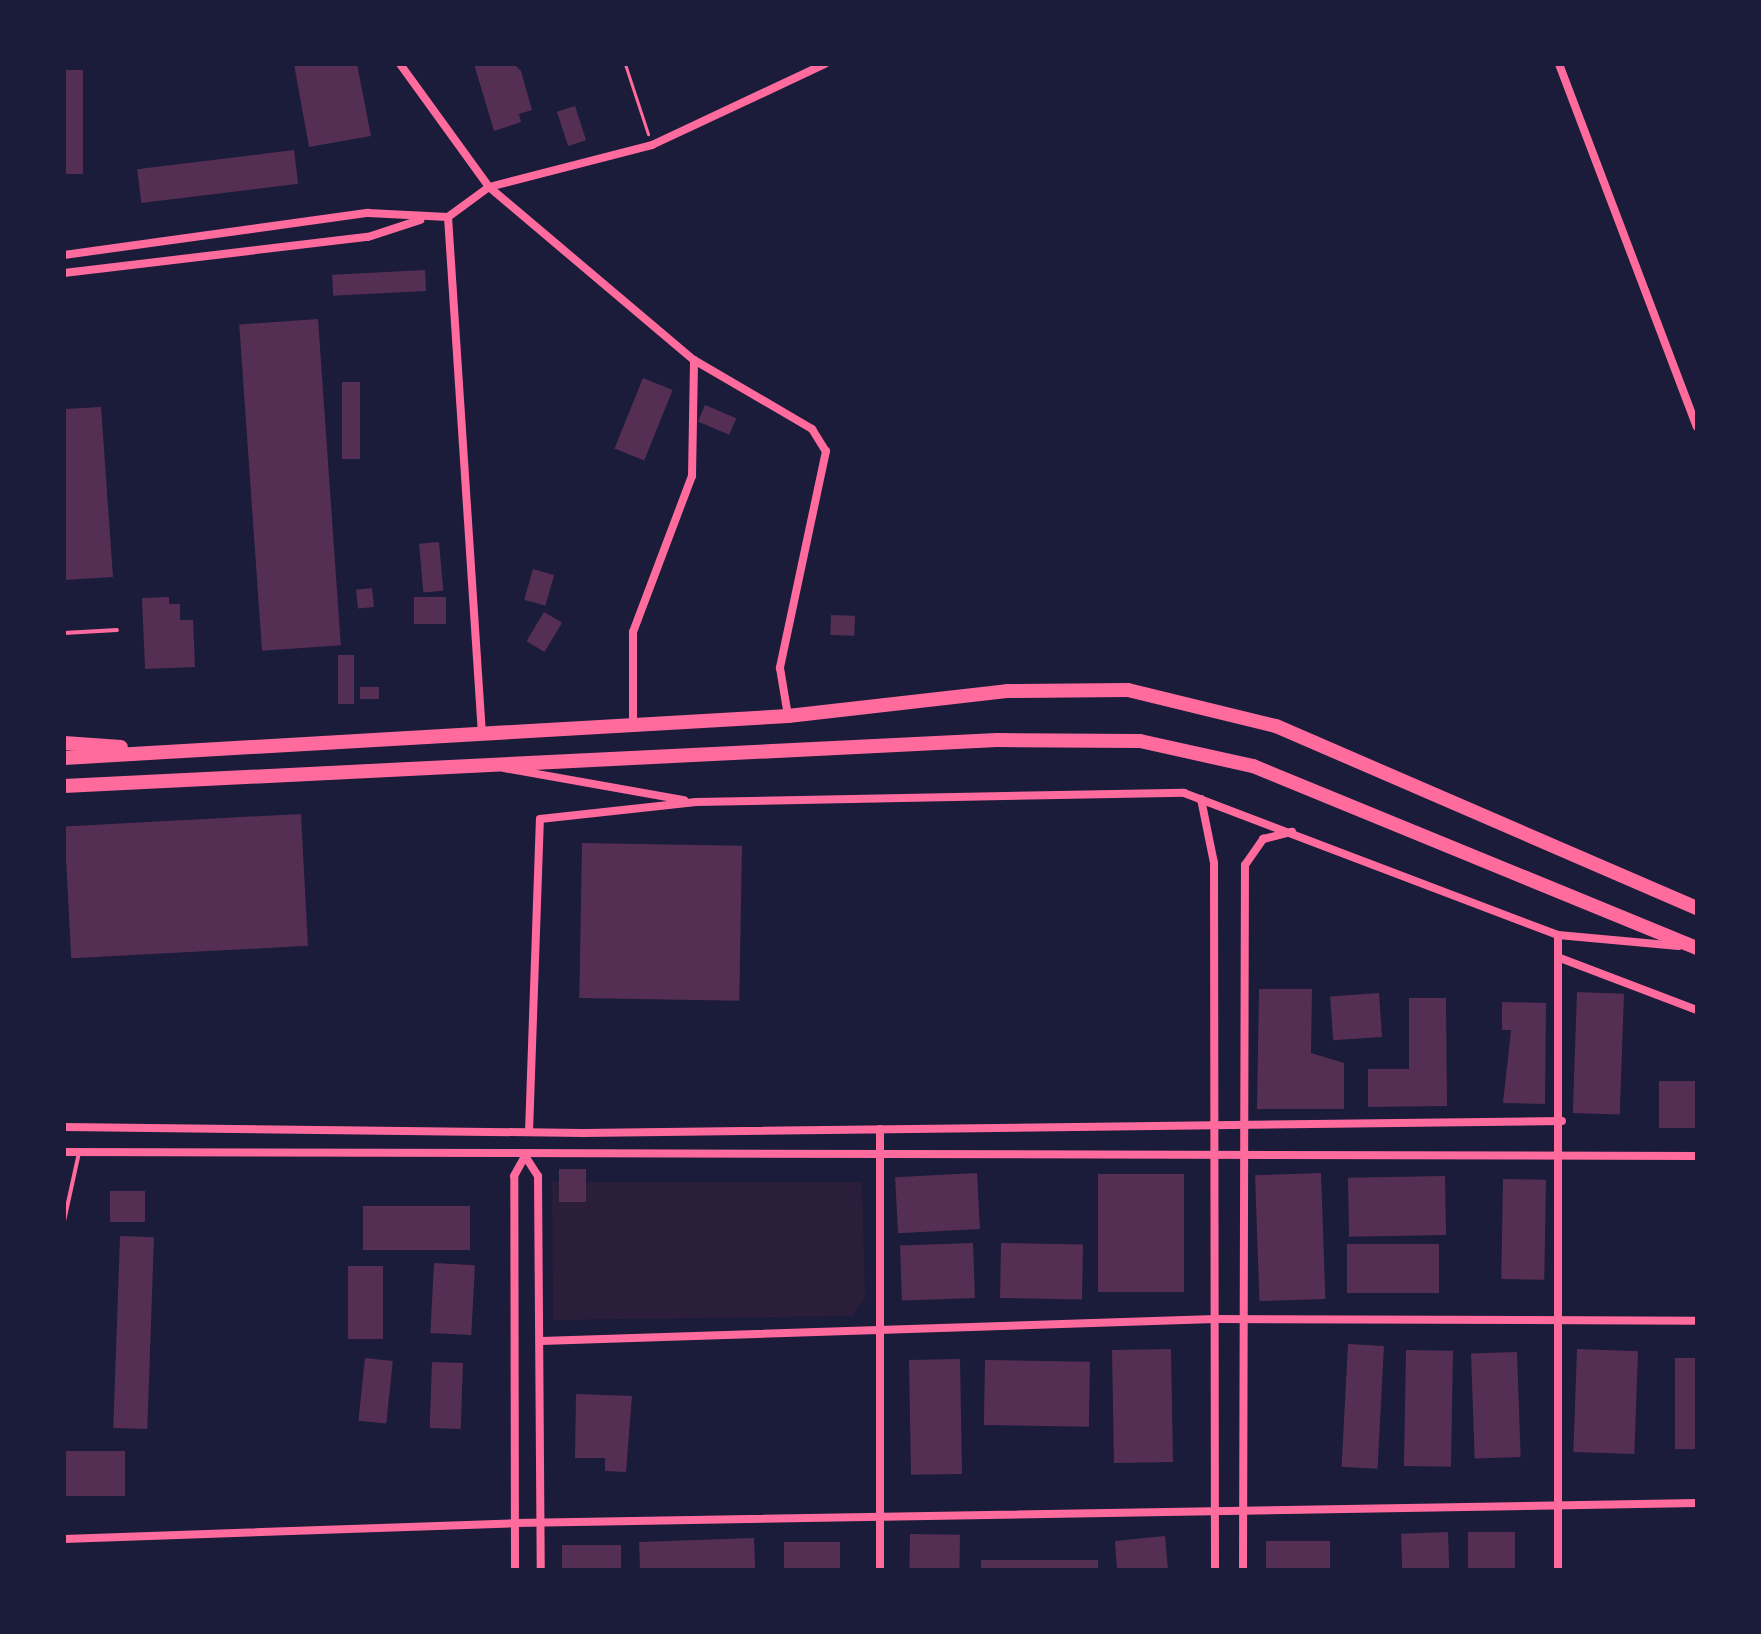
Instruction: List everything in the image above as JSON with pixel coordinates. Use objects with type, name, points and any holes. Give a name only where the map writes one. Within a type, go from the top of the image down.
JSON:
[{"type":"highway","points":[[64,758],[788,716],[1007,691],[1167,694],[1276,726],[1697,908]]},
{"type":"highway","points":[[64,786],[1058,738],[1182,746],[1304,786],[1696,947]]},
{"type":"highway","points":[[64,743],[182,751]]},
{"type":"street","points":[[400,64],[489,187],[694,360],[812,429],[826,451],[780,668],[788,716]]},
{"type":"street","points":[[64,255],[368,213],[448,217],[489,187],[652,145],[825,64]]},
{"type":"street","points":[[1559,64],[1697,427]]},
{"type":"street","points":[[448,217],[482,735]]},
{"type":"street","points":[[64,273],[368,237],[425,218]]},
{"type":"street","points":[[633,727],[633,632],[692,476],[694,360]]},
{"type":"street","points":[[491,763],[696,802]]},
{"type":"street","points":[[529,1132],[540,819],[696,802],[1097,790],[1201,799],[1558,935],[1696,947]]},
{"type":"street","points":[[1201,799],[1214,863],[1217,1121],[1215,1570]]},
{"type":"street","points":[[1243,1570],[1239,1321],[1245,865],[1263,839],[1294,832]]},
{"type":"street","points":[[1558,935],[1562,1121],[1558,1570]]},
{"type":"street","points":[[1560,958],[1697,1010]]},
{"type":"street","points":[[64,1127],[529,1132],[880,1129],[1217,1121],[1562,1121]]},
{"type":"street","points":[[880,1129],[884,1335],[880,1570]]},
{"type":"street","points":[[64,1152],[525,1156],[1217,1153],[1242,1156],[1697,1156]]},
{"type":"street","points":[[525,1156],[538,1176],[541,1570]]},
{"type":"street","points":[[515,1570],[513,1191],[525,1156]]},
{"type":"street","points":[[541,1341],[884,1335],[1215,1319],[1697,1321]]},
{"type":"street","points":[[64,1539],[516,1523],[1697,1503]]},
{"type":"lane","points":[[64,633],[117,630]]},
{"type":"lane","points":[[64,1221],[79,1153]]},
{"type":"path","points":[[625,64],[652,145]]},
{"type":"shaded area","points":[[552,1182],[862,1182],[865,1298],[852,1316],[553,1320]]},
{"type":"building","points":[[294,64],[357,64],[371,136],[309,147]]},
{"type":"building","points":[[474,64],[514,64],[521,71],[532,110],[519,114],[521,122],[494,131]]},
{"type":"building","points":[[64,70],[83,70],[83,174],[64,174]]},
{"type":"building","points":[[575,106],[586,140],[568,146],[557,112]]},
{"type":"building","points":[[294,150],[298,184],[141,203],[137,169]]},
{"type":"building","points":[[425,270],[426,291],[333,296],[332,275]]},
{"type":"building","points":[[318,319],[341,645],[262,651],[239,325]]},
{"type":"building","points":[[643,378],[673,390],[644,460],[615,448]]},
{"type":"building","points":[[342,382],[360,382],[360,459],[342,459]]},
{"type":"building","points":[[705,405],[736,418],[729,435],[698,422]]},
{"type":"building","points":[[101,407],[113,577],[64,580],[64,409]]},
{"type":"building","points":[[439,542],[443,591],[423,593],[419,544]]},
{"type":"building","points":[[533,569],[554,575],[545,606],[524,600]]},
{"type":"building","points":[[372,588],[374,607],[358,609],[356,590]]},
{"type":"building","points":[[169,597],[169,604],[180,604],[180,620],[193,620],[195,667],[145,669],[142,598]]},
{"type":"building","points":[[414,597],[446,597],[446,624],[414,624]]},
{"type":"building","points":[[544,612],[562,623],[544,652],[526,641]]},
{"type":"building","points":[[831,615],[855,616],[854,636],[830,635]]},
{"type":"building","points":[[338,655],[354,655],[354,704],[338,704]]},
{"type":"building","points":[[360,687],[379,687],[379,699],[360,699]]},
{"type":"building","points":[[301,814],[308,946],[71,958],[64,826]]},
{"type":"building","points":[[582,843],[742,846],[739,1001],[579,998]]},
{"type":"building","points":[[1259,989],[1312,989],[1311,1053],[1344,1063],[1344,1109],[1257,1109]]},
{"type":"building","points":[[1577,992],[1624,994],[1620,1115],[1573,1113]]},
{"type":"building","points":[[1379,993],[1382,1037],[1333,1040],[1330,996]]},
{"type":"building","points":[[1409,998],[1446,998],[1447,1106],[1368,1107],[1368,1069],[1409,1069]]},
{"type":"building","points":[[1502,1002],[1546,1003],[1545,1104],[1503,1103],[1511,1030],[1502,1030]]},
{"type":"building","points":[[1659,1081],[1697,1081],[1697,1128],[1659,1128]]},
{"type":"building","points":[[559,1169],[586,1169],[586,1202],[559,1202]]},
{"type":"building","points":[[977,1173],[980,1229],[898,1233],[895,1177]]},
{"type":"building","points":[[1321,1173],[1325,1299],[1259,1301],[1255,1175]]},
{"type":"building","points":[[1098,1174],[1184,1174],[1184,1292],[1098,1292]]},
{"type":"building","points":[[1445,1176],[1446,1235],[1349,1237],[1348,1178]]},
{"type":"building","points":[[1503,1179],[1546,1180],[1544,1280],[1501,1279]]},
{"type":"building","points":[[110,1191],[145,1191],[145,1222],[110,1222]]},
{"type":"building","points":[[363,1206],[470,1206],[470,1250],[363,1250]]},
{"type":"building","points":[[120,1236],[154,1237],[147,1429],[113,1428]]},
{"type":"building","points":[[973,1243],[975,1298],[902,1301],[900,1246]]},
{"type":"building","points":[[1001,1243],[1083,1244],[1082,1299],[1000,1298]]},
{"type":"building","points":[[1347,1244],[1439,1244],[1439,1293],[1347,1293]]},
{"type":"building","points":[[434,1263],[475,1265],[471,1335],[430,1333]]},
{"type":"building","points":[[348,1266],[383,1266],[383,1339],[348,1339]]},
{"type":"building","points":[[1348,1344],[1384,1346],[1378,1469],[1342,1467]]},
{"type":"building","points":[[1171,1349],[1173,1462],[1114,1463],[1112,1350]]},
{"type":"building","points":[[1577,1349],[1638,1351],[1634,1454],[1573,1452]]},
{"type":"building","points":[[1406,1350],[1453,1351],[1451,1467],[1404,1466]]},
{"type":"building","points":[[1517,1352],[1521,1457],[1475,1459],[1471,1354]]},
{"type":"building","points":[[365,1358],[393,1361],[386,1424],[358,1421]]},
{"type":"building","points":[[1675,1358],[1697,1358],[1697,1449],[1675,1449]]},
{"type":"building","points":[[960,1359],[962,1474],[911,1475],[909,1360]]},
{"type":"building","points":[[985,1360],[1090,1362],[1089,1427],[984,1425]]},
{"type":"building","points":[[432,1362],[463,1363],[461,1429],[430,1428]]},
{"type":"building","points":[[576,1394],[632,1396],[626,1472],[605,1471],[605,1458],[575,1458]]},
{"type":"building","points":[[64,1451],[125,1451],[125,1496],[64,1496]]},
{"type":"building","points":[[1448,1532],[1449,1570],[1402,1570],[1401,1534]]},
{"type":"building","points":[[1468,1532],[1515,1532],[1515,1570],[1468,1570]]},
{"type":"building","points":[[910,1534],[960,1535],[959,1570],[909,1570]]},
{"type":"building","points":[[1165,1536],[1168,1570],[1117,1570],[1115,1541]]},
{"type":"building","points":[[754,1538],[755,1570],[640,1570],[639,1542]]},
{"type":"building","points":[[1266,1541],[1330,1541],[1330,1570],[1266,1570]]},
{"type":"building","points":[[784,1542],[840,1542],[840,1570],[784,1570]]},
{"type":"building","points":[[562,1545],[621,1545],[621,1570],[562,1570]]},
{"type":"building","points":[[981,1560],[1098,1560],[1098,1570],[981,1570]]}]
